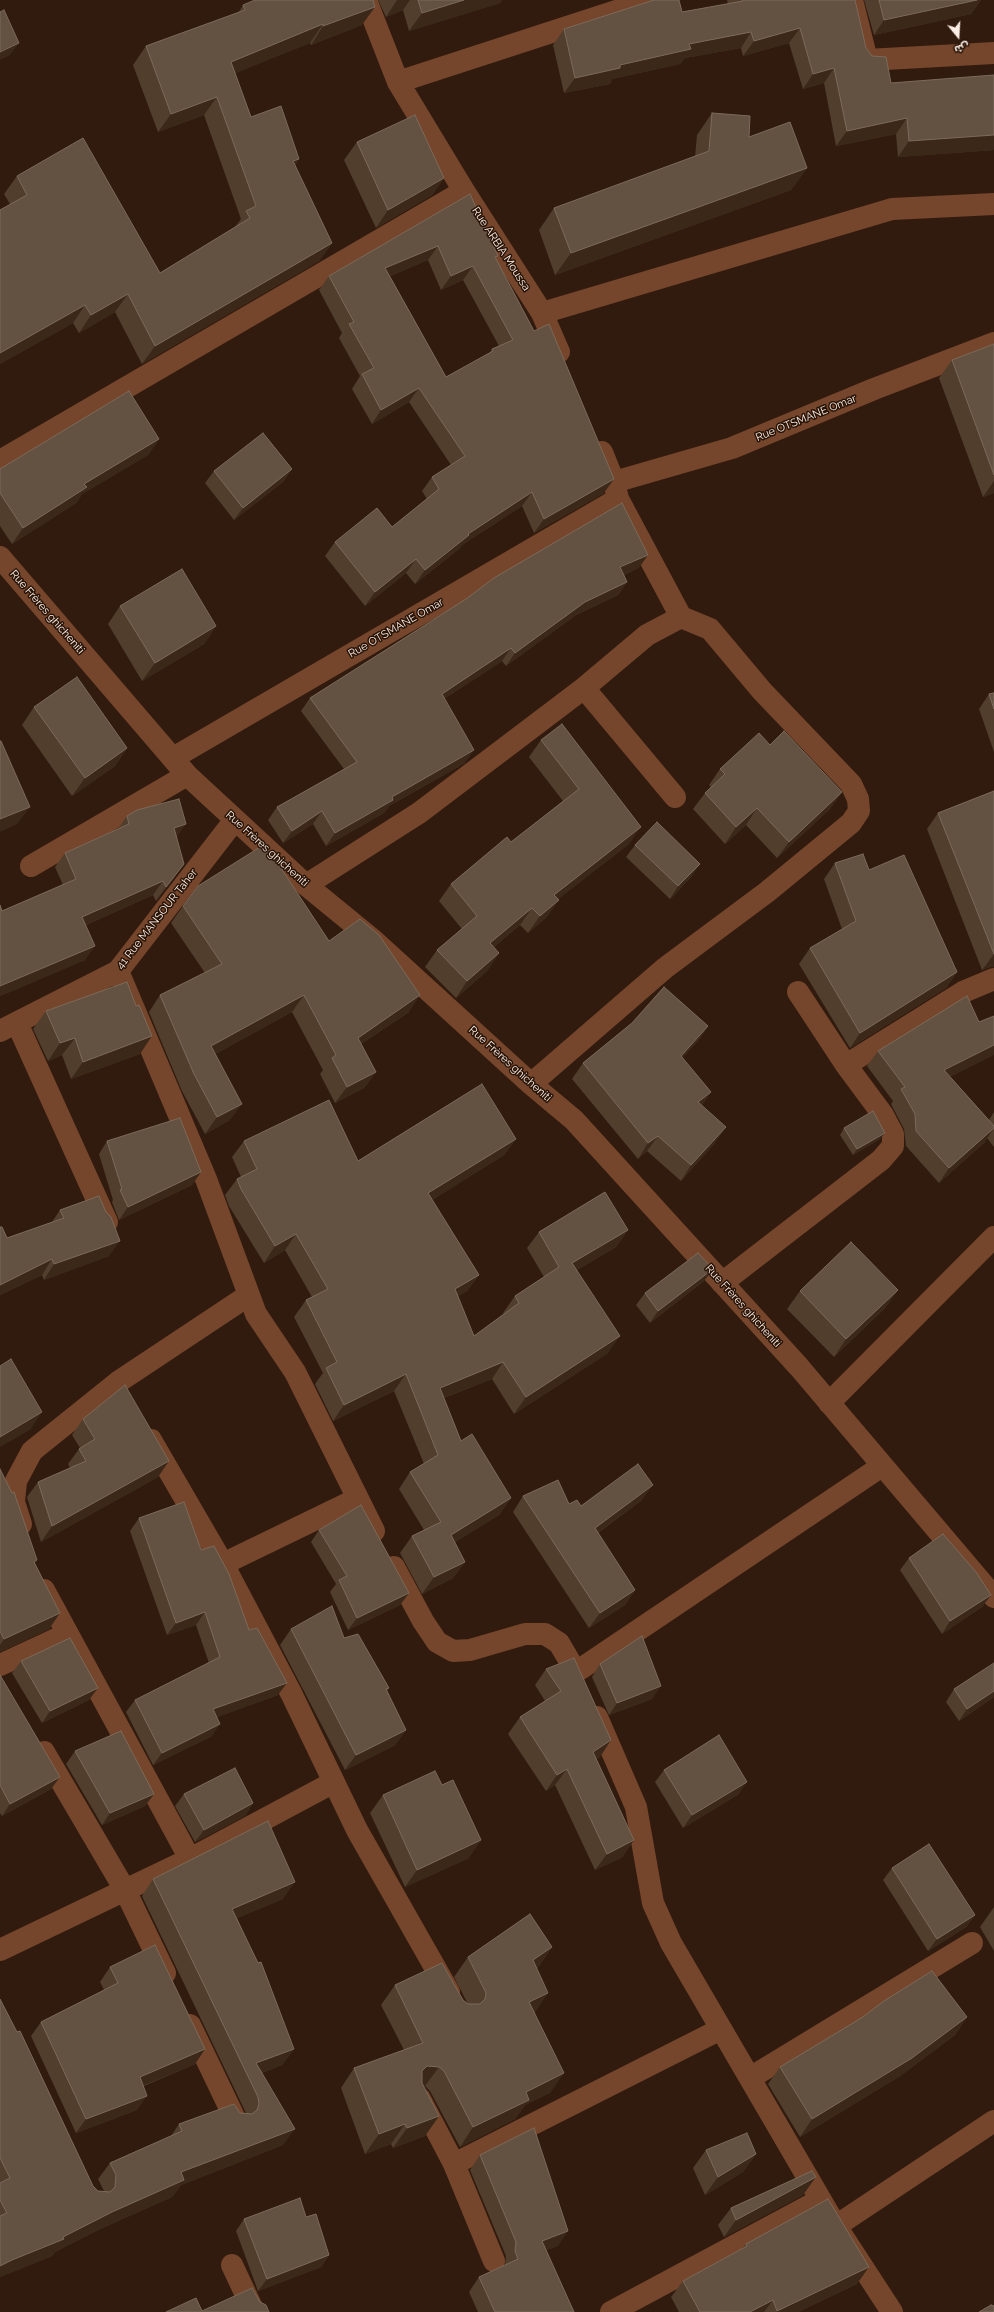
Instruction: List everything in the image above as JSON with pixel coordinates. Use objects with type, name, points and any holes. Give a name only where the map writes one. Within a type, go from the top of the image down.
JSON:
[{"type":"street","name":"Rue ARBIA Moussa","points":[[366,0],[398,82],[464,191],[542,313],[567,371]]},
{"type":"street","points":[[398,82],[650,0]]},
{"type":"street","points":[[852,0],[867,60],[994,53]]},
{"type":"street","points":[[0,460],[464,191]]},
{"type":"street","points":[[542,313],[892,209],[994,204]]},
{"type":"street","name":"Rue OTSMANE Omar","points":[[174,758],[616,490],[732,448],[874,389],[994,343]]},
{"type":"street","points":[[531,1084],[665,968],[767,892],[851,823],[859,810],[858,799],[851,784],[762,692],[710,629],[681,617],[616,490],[592,430]]},
{"type":"street","name":"Rue Frères ghicheniti","points":[[0,556],[187,775],[306,885],[372,939],[531,1084],[574,1120],[830,1403],[994,1597]]},
{"type":"street","points":[[306,885],[419,813],[584,688],[647,636],[681,617]]},
{"type":"street","points":[[584,688],[675,797]]},
{"type":"street","points":[[30,866],[187,775]]},
{"type":"street","name":"41 Rue MANSOUR Taher","points":[[8,1027],[118,971],[234,820]]},
{"type":"street","points":[[118,971],[206,1179],[256,1314],[295,1372],[357,1500],[423,1621],[437,1642],[453,1650],[470,1650],[525,1634],[545,1634],[559,1643],[576,1672],[588,1697],[636,1807],[653,1903],[671,1943],[820,2200],[892,2312]]},
{"type":"street","points":[[846,1065],[963,992],[994,979]]},
{"type":"street","points":[[722,1283],[881,1160],[893,1146],[893,1134],[883,1115],[846,1065],[798,992]]},
{"type":"street","points":[[8,1027],[107,1222]]},
{"type":"street","points":[[830,1403],[994,1237]]},
{"type":"street","points":[[26,1541],[14,1502],[16,1481],[32,1451],[118,1382],[249,1295]]},
{"type":"street","points":[[118,1382],[129,1402]]},
{"type":"street","points":[[141,1422],[223,1564],[291,1693],[357,1830],[457,2006]]},
{"type":"street","points":[[576,1672],[882,1466]]},
{"type":"street","points":[[223,1564],[357,1500]]},
{"type":"street","points":[[36,1568],[46,1595],[190,1858]]},
{"type":"street","points":[[1,1675],[67,1634]]},
{"type":"street","points":[[32,1732],[125,1890],[235,2119]]},
{"type":"street","points":[[0,1950],[190,1858],[334,1782]]},
{"type":"street","points":[[750,2078],[972,1943]]},
{"type":"street","points":[[454,2164],[721,2029]]},
{"type":"street","points":[[419,2097],[454,2164],[494,2261]]},
{"type":"street","points":[[836,2226],[994,2121]]},
{"type":"street","points":[[611,2312],[820,2200]]},
{"type":"street","points":[[232,2265],[254,2312]]},
{"type":"building","points":[[255,0],[373,0],[375,7],[323,26],[323,24],[231,62],[251,117],[281,106],[299,159],[293,161],[332,243],[155,346],[128,294],[91,315],[85,305],[0,353],[0,210],[27,195],[17,176],[83,138],[160,273],[250,218],[246,211],[256,206],[217,97],[171,114],[146,46],[245,10],[243,5]]},
{"type":"building","points":[[418,0],[464,0],[422,13]]},
{"type":"building","points":[[654,0],[679,0],[682,12],[743,1],[742,0],[855,0],[866,48],[872,56],[886,57],[891,83],[994,75],[994,135],[909,141],[907,118],[847,131],[834,68],[813,74],[800,28],[754,41],[751,32],[689,44],[691,49],[620,65],[620,68],[575,78],[564,29]]},
{"type":"building","points":[[879,0],[977,0],[884,20]]},
{"type":"building","points":[[4,10],[19,43],[0,52],[0,12]]},
{"type":"building","points":[[712,113],[750,116],[749,137],[790,122],[807,168],[571,253],[554,208],[709,151]]},
{"type":"building","points":[[415,115],[444,178],[388,210],[357,142]]},
{"type":"building","points":[[470,194],[498,256],[495,257],[534,331],[549,324],[614,479],[544,519],[532,492],[468,534],[469,535],[425,570],[416,559],[375,592],[335,542],[377,508],[392,527],[439,489],[432,477],[465,456],[419,388],[381,410],[362,374],[374,368],[349,324],[354,322],[329,276]],"holes":[[[438,246],[451,276],[473,266],[513,340],[492,349],[493,351],[446,377],[385,268]]]},
{"type":"building","points":[[994,344],[994,475],[952,360]]},
{"type":"building","points":[[129,391],[159,439],[84,484],[87,487],[23,528],[0,493],[0,469]]},
{"type":"building","points":[[263,433],[292,469],[243,508],[214,471]]},
{"type":"building","points":[[622,503],[648,555],[620,567],[627,582],[585,602],[515,653],[511,648],[442,694],[474,750],[392,797],[393,800],[335,833],[322,811],[292,831],[277,807],[357,762],[310,698],[466,599],[494,578]]},
{"type":"building","points":[[182,569],[216,626],[155,663],[120,606]]},
{"type":"building","points":[[77,677],[127,748],[85,778],[34,707]]},
{"type":"building","points":[[994,693],[994,709],[989,694]]},
{"type":"building","points":[[562,724],[641,827],[554,895],[559,900],[540,916],[532,908],[490,943],[499,953],[467,981],[437,950],[477,916],[451,884],[507,837],[511,842],[579,789],[541,740]]},
{"type":"building","points":[[784,731],[842,792],[789,842],[757,808],[736,827],[705,793],[725,774],[720,769],[759,733],[770,745]]},
{"type":"building","points":[[0,741],[30,807],[0,819]]},
{"type":"building","points":[[994,791],[994,954],[938,813]]},
{"type":"building","points":[[179,799],[186,824],[174,828],[184,864],[166,887],[163,881],[82,917],[95,946],[0,986],[0,905],[2,911],[76,879],[65,853],[129,824],[127,816],[137,810]]},
{"type":"building","points":[[657,822],[700,864],[678,886],[635,845]]},
{"type":"building","points":[[265,844],[329,941],[360,919],[379,935],[420,995],[358,1038],[376,1072],[347,1087],[332,1058],[336,1055],[304,995],[211,1046],[242,1104],[217,1117],[194,1074],[160,995],[222,964],[183,906],[198,886]]},
{"type":"building","points":[[863,854],[869,870],[904,855],[957,972],[860,1033],[810,948],[856,921],[835,863]]},
{"type":"building","points":[[127,982],[136,1006],[139,1005],[152,1036],[83,1062],[75,1038],[60,1043],[46,1011]]},
{"type":"building","points":[[664,987],[708,1026],[681,1056],[711,1092],[698,1102],[726,1127],[691,1165],[658,1136],[648,1143],[583,1063],[632,1023]]},
{"type":"building","points":[[967,996],[979,1022],[994,1016],[994,1045],[944,1070],[994,1126],[994,1128],[949,1168],[916,1131],[915,1114],[901,1089],[905,1087],[878,1051]]},
{"type":"building","points":[[482,1084],[516,1139],[428,1193],[479,1275],[455,1289],[474,1336],[519,1303],[515,1296],[559,1267],[539,1232],[605,1192],[628,1230],[572,1263],[620,1336],[526,1397],[503,1362],[440,1388],[461,1441],[472,1434],[511,1498],[451,1535],[465,1562],[434,1577],[412,1536],[441,1522],[410,1472],[438,1455],[406,1374],[344,1405],[326,1368],[337,1362],[306,1300],[328,1289],[296,1234],[275,1246],[241,1189],[237,1179],[257,1169],[244,1141],[329,1100],[358,1161]]},
{"type":"building","points":[[873,1111],[885,1133],[857,1149],[844,1128]]},
{"type":"building","points":[[180,1118],[201,1172],[128,1207],[120,1190],[122,1189],[107,1141]]},
{"type":"building","points":[[99,1196],[106,1212],[111,1217],[120,1241],[54,1264],[52,1259],[0,1285],[0,1227],[2,1227],[7,1238],[64,1218],[60,1210]]},
{"type":"building","points":[[851,1242],[898,1290],[846,1339],[800,1291]]},
{"type":"building","points":[[698,1253],[713,1269],[658,1311],[645,1293]]},
{"type":"building","points":[[11,1359],[42,1412],[0,1437],[0,1366]]},
{"type":"building","points":[[125,1385],[169,1461],[52,1526],[38,1482],[86,1461],[79,1449],[95,1439],[83,1419]]},
{"type":"building","points":[[638,1464],[653,1485],[595,1528],[635,1590],[600,1613],[523,1496],[558,1480],[569,1504],[577,1500],[581,1506]]},
{"type":"building","points":[[0,1469],[12,1493],[14,1492],[37,1560],[34,1562],[60,1613],[4,1639],[0,1631]]},
{"type":"building","points":[[184,1502],[201,1550],[214,1546],[229,1574],[249,1630],[257,1628],[287,1683],[213,1709],[220,1724],[162,1753],[135,1700],[220,1657],[205,1612],[176,1623],[139,1518]]},
{"type":"building","points":[[361,1505],[409,1593],[357,1618],[339,1580],[347,1576],[319,1530]]},
{"type":"building","points":[[943,1534],[976,1572],[991,1595],[950,1621],[909,1558]]},
{"type":"building","points":[[332,1606],[344,1638],[358,1634],[389,1688],[386,1689],[406,1730],[356,1755],[291,1629]]},
{"type":"building","points":[[642,1636],[661,1686],[617,1703],[600,1664]]},
{"type":"building","points":[[70,1638],[98,1688],[50,1711],[21,1661]]},
{"type":"building","points":[[574,1658],[611,1740],[593,1752],[634,1840],[607,1854],[567,1769],[557,1775],[520,1717],[561,1691],[546,1669]]},
{"type":"building","points":[[994,1663],[994,1691],[967,1709],[954,1689]]},
{"type":"building","points":[[0,1675],[60,1777],[10,1804],[0,1785]]},
{"type":"building","points":[[121,1731],[154,1794],[110,1813],[75,1751]]},
{"type":"building","points":[[719,1735],[747,1782],[692,1815],[664,1770]]},
{"type":"building","points":[[235,1768],[253,1803],[204,1830],[184,1794]]},
{"type":"building","points":[[435,1771],[442,1785],[453,1780],[481,1840],[417,1870],[383,1795]]},
{"type":"building","points":[[268,1821],[295,1882],[232,1909],[258,1963],[261,1962],[294,2049],[256,2063],[295,2129],[181,2172],[184,2180],[112,2212],[63,2237],[64,2239],[0,2266],[0,2216],[7,2213],[0,2200],[0,2183],[10,2178],[0,2158],[0,1999],[17,2032],[20,2031],[93,2186],[98,2191],[110,2192],[115,2187],[116,2175],[110,2163],[182,2131],[179,2124],[234,2104],[240,2113],[252,2114],[257,2110],[259,2104],[258,2097],[153,1879]]},
{"type":"building","points":[[929,1844],[975,1915],[937,1939],[892,1868]]},
{"type":"building","points":[[530,1914],[552,1947],[533,1960],[548,1993],[529,2002],[564,2073],[526,2092],[529,2100],[473,2127],[444,2071],[439,2067],[427,2066],[422,2071],[422,2083],[439,2116],[407,2128],[405,2124],[379,2134],[354,2068],[423,2043],[395,1985],[442,1963],[463,2000],[468,2004],[480,2004],[485,1999],[486,1993],[468,1957]]},
{"type":"building","points":[[155,1945],[205,2049],[140,2077],[147,2096],[86,2119],[41,2022],[118,1983],[110,1967]]},
{"type":"building","points":[[932,1971],[967,2017],[912,2058],[812,2119],[780,2067],[863,2017],[884,2001]]},
{"type":"building","points":[[534,2128],[568,2231],[542,2241],[574,2312],[495,2312],[479,2277],[518,2259],[515,2251],[516,2242],[480,2155]]},
{"type":"building","points":[[747,2133],[756,2154],[718,2177],[706,2150]]},
{"type":"building","points":[[812,2171],[816,2177],[736,2220],[731,2208]]},
{"type":"building","points":[[300,2198],[306,2217],[316,2214],[329,2255],[267,2279],[244,2219]]},
{"type":"building","points":[[828,2199],[869,2267],[777,2311],[773,2300],[750,2312],[700,2312],[683,2281]]},
{"type":"building","points":[[252,2288],[260,2302],[266,2305],[269,2312],[166,2312],[196,2298],[202,2311]]},
{"type":"building","points":[[991,2305],[994,2306],[994,2312],[979,2312]]}]
